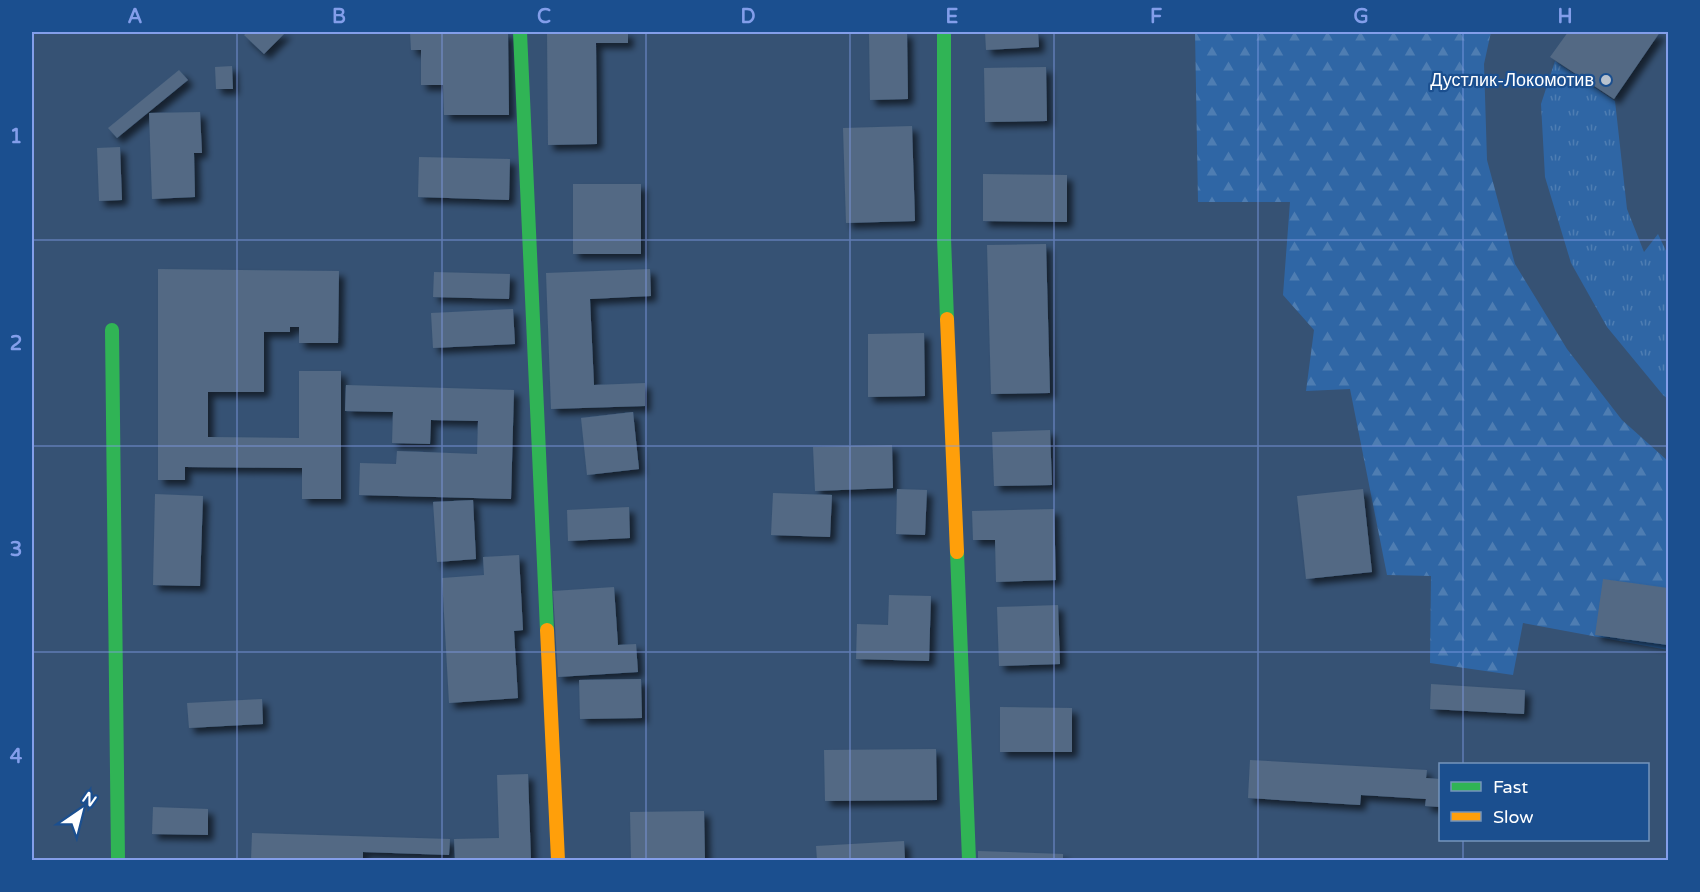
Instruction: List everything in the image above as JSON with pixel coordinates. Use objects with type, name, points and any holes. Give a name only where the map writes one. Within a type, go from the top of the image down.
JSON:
[{"type":"street","points":[[520,32],[558,861]]},
{"type":"street","points":[[944,32],[944,238],[969,861]]},
{"type":"street","points":[[112,330],[118,861]]},
{"type":"green space","points":[[1195,32],[1491,32],[1484,64],[1487,160],[1515,264],[1567,349],[1622,420],[1668,461],[1668,650],[1523,623],[1513,675],[1430,663],[1431,576],[1387,575],[1350,389],[1306,391],[1314,330],[1283,295],[1290,202],[1198,202]]},
{"type":"green space","points":[[1555,61],[1615,101],[1627,209],[1644,252],[1658,234],[1668,255],[1668,399],[1607,327],[1571,263],[1545,177],[1541,104]]},
{"type":"building","points":[[248,32],[286,32],[264,54],[244,35]]},
{"type":"building","points":[[410,32],[508,32],[509,115],[444,115],[443,85],[421,85],[421,50],[411,50]]},
{"type":"building","points":[[547,32],[628,32],[628,43],[596,43],[597,144],[548,145]]},
{"type":"building","points":[[869,32],[907,32],[908,99],[870,100]]},
{"type":"building","points":[[985,32],[1038,32],[1039,47],[986,50]]},
{"type":"building","name":"Дустлик-Локомотив","points":[[1568,32],[1660,32],[1614,99],[1550,57]]},
{"type":"building","points":[[232,66],[233,89],[216,89],[215,67]]},
{"type":"building","points":[[1046,67],[1047,121],[985,122],[984,68]]},
{"type":"building","points":[[179,70],[188,80],[117,138],[108,128]]},
{"type":"building","points":[[200,112],[202,153],[194,153],[195,197],[152,199],[149,113]]},
{"type":"building","points":[[912,126],[915,221],[846,223],[843,128]]},
{"type":"building","points":[[120,147],[122,200],[99,201],[97,148]]},
{"type":"building","points":[[419,157],[510,159],[509,200],[418,197]]},
{"type":"building","points":[[983,174],[1067,175],[1067,222],[983,221]]},
{"type":"building","points":[[573,184],[641,184],[641,254],[573,254]]},
{"type":"building","points":[[1046,244],[1050,393],[991,394],[987,245]]},
{"type":"building","points":[[158,269],[339,271],[338,343],[299,343],[299,327],[290,327],[290,332],[264,332],[264,392],[208,392],[208,437],[299,438],[299,371],[341,371],[341,499],[302,499],[302,468],[185,467],[185,480],[158,480]]},
{"type":"building","points":[[650,269],[651,296],[590,299],[594,385],[645,383],[645,406],[551,409],[546,273]]},
{"type":"building","points":[[434,272],[510,274],[509,299],[433,297]]},
{"type":"building","points":[[513,309],[515,344],[433,348],[431,313]]},
{"type":"building","points":[[924,333],[925,396],[868,397],[868,334]]},
{"type":"building","points":[[346,385],[514,390],[511,499],[359,495],[360,463],[396,464],[397,451],[477,454],[478,421],[431,420],[430,444],[392,443],[393,412],[345,411]]},
{"type":"building","points":[[633,412],[639,469],[587,475],[581,418]]},
{"type":"building","points":[[1050,430],[1052,485],[994,486],[992,432]]},
{"type":"building","points":[[892,445],[893,488],[815,491],[813,447]]},
{"type":"building","points":[[897,489],[927,490],[925,535],[896,534]]},
{"type":"building","points":[[1363,489],[1372,572],[1306,579],[1297,496]]},
{"type":"building","points":[[773,493],[832,495],[830,537],[771,535]]},
{"type":"building","points":[[155,494],[203,496],[200,586],[153,585]]},
{"type":"building","points":[[473,500],[476,559],[437,562],[433,502]]},
{"type":"building","points":[[629,507],[630,538],[568,541],[567,510]]},
{"type":"building","points":[[1054,509],[1056,580],[996,582],[995,540],[973,540],[972,511]]},
{"type":"building","points":[[519,555],[523,630],[514,631],[518,698],[449,703],[442,578],[484,575],[483,557]]},
{"type":"building","points":[[1603,579],[1668,588],[1668,645],[1595,635]]},
{"type":"building","points":[[614,587],[618,645],[636,644],[638,672],[558,677],[553,591]]},
{"type":"building","points":[[889,595],[931,596],[929,661],[856,659],[857,624],[888,625]]},
{"type":"building","points":[[1058,605],[1060,664],[999,666],[997,607]]},
{"type":"building","points":[[641,679],[642,718],[580,719],[579,680]]},
{"type":"building","points":[[1431,684],[1525,690],[1524,714],[1430,709]]},
{"type":"building","points":[[262,699],[263,724],[189,728],[187,703]]},
{"type":"building","points":[[1000,707],[1072,708],[1072,752],[1000,752]]},
{"type":"building","points":[[936,749],[937,800],[825,801],[824,750]]},
{"type":"building","points":[[1250,760],[1427,770],[1426,778],[1439,779],[1439,807],[1425,806],[1426,799],[1361,795],[1360,805],[1248,798]]},
{"type":"building","points":[[528,774],[531,860],[455,860],[454,839],[499,838],[497,775]]},
{"type":"building","points":[[153,807],[208,809],[208,835],[152,834]]},
{"type":"building","points":[[704,811],[705,860],[631,860],[630,812]]},
{"type":"building","points":[[252,833],[450,839],[449,855],[363,852],[363,860],[251,860]]},
{"type":"building","points":[[904,841],[905,860],[817,860],[816,846]]},
{"type":"building","points":[[978,851],[1063,854],[1063,860],[978,860]]},
{"type":"traffic: fast","points":[[520,32],[547,630]]},
{"type":"traffic: fast","points":[[944,32],[944,238],[947,319]]},
{"type":"traffic: fast","points":[[112,330],[118,860]]},
{"type":"traffic: fast","points":[[957,552],[969,860]]},
{"type":"traffic: slow","points":[[947,319],[957,552]]},
{"type":"traffic: slow","points":[[547,630],[558,860]]},
{"type":"place","name":"Дустлик-Локомотив","points":[[1606,80]]}]
